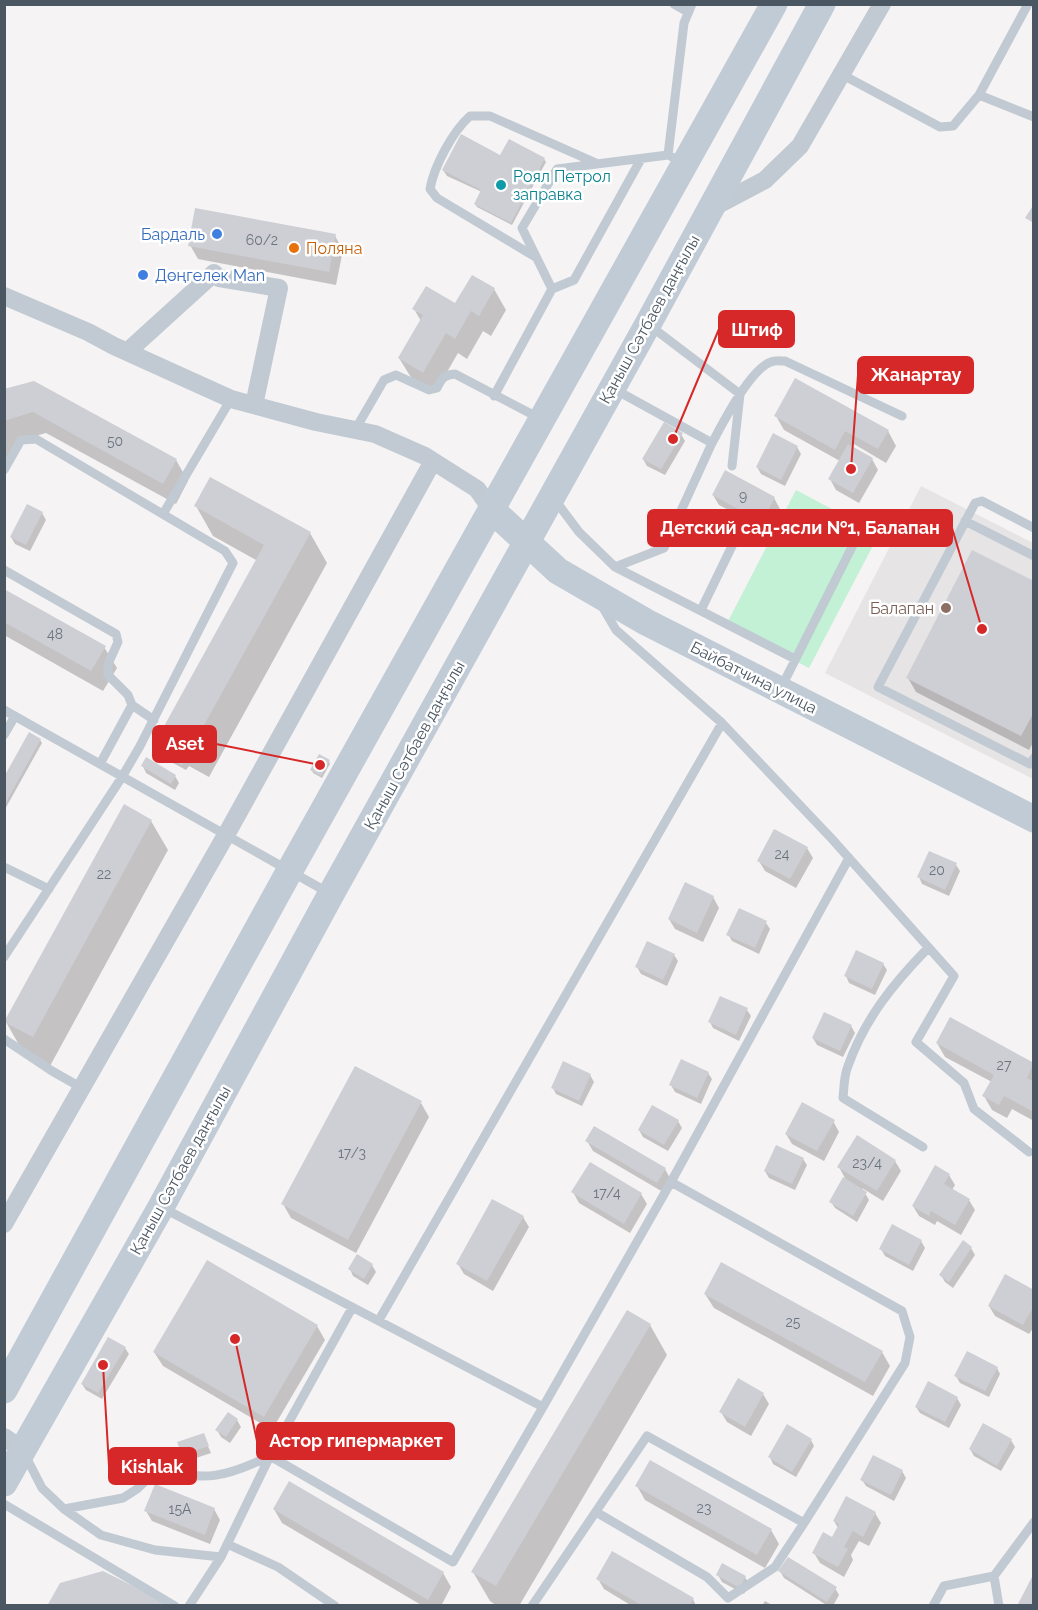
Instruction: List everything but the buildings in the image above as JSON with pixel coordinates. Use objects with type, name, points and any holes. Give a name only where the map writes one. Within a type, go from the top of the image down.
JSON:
[{"type":"main road","points":[[4,1390],[290,870],[542,420],[676,159],[774,4]]},
{"type":"main road","name":"Қаныш Сәтбаев даңғылы","points":[[4,1483],[14,1444],[161,1207],[822,4]]},
{"type":"main road","name":"Байбатчина улица","points":[[492,510],[558,571],[595,593],[646,622],[1034,819]]},
{"type":"street","points":[[709,210],[765,180],[800,146],[882,4]]},
{"type":"street","points":[[127,352],[214,273],[219,278],[279,288],[254,405]]},
{"type":"street","points":[[4,296],[88,332],[231,399],[316,422],[375,434],[433,461],[477,489],[492,510]]},
{"type":"street","points":[[4,1224],[226,835],[433,461]]},
{"type":"lane","points":[[552,289],[522,228],[557,169],[641,159],[676,159],[684,23],[690,8],[674,4]]},
{"type":"lane","points":[[841,74],[940,128],[953,126],[979,95],[1028,4]]},
{"type":"lane","points":[[979,95],[1034,117]]},
{"type":"lane","points":[[537,258],[437,198],[430,189],[433,175],[461,124],[470,116],[490,116],[598,164]]},
{"type":"lane","points":[[495,396],[552,289],[574,280],[641,159]]},
{"type":"lane","points":[[648,324],[740,394]]},
{"type":"lane","points":[[615,567],[664,548],[712,443],[740,394],[760,370],[770,362],[785,360],[902,416]]},
{"type":"lane","points":[[355,430],[384,380],[396,375],[429,390],[437,388],[446,375],[455,374],[542,420]]},
{"type":"lane","points":[[611,388],[712,443]]},
{"type":"lane","points":[[732,466],[740,394]]},
{"type":"lane","points":[[163,514],[231,399]]},
{"type":"lane","points":[[4,470],[21,440],[36,439],[225,551],[233,563],[154,720],[122,777],[4,957]]},
{"type":"lane","points":[[552,496],[579,532],[615,567],[795,659]]},
{"type":"lane","points":[[1034,528],[982,501],[975,503],[879,687],[1030,764],[1034,758]]},
{"type":"lane","points":[[965,521],[1034,556]]},
{"type":"lane","points":[[780,690],[856,539]]},
{"type":"lane","points":[[701,610],[733,544]]},
{"type":"lane","points":[[4,570],[116,634],[118,642],[108,664],[108,675],[128,695],[132,705],[154,720]]},
{"type":"lane","points":[[595,593],[616,630],[722,723],[849,858],[954,976],[916,1042],[964,1083],[974,1109],[1029,1152]]},
{"type":"lane","points":[[100,764],[132,705]]},
{"type":"lane","points":[[4,711],[331,894]]},
{"type":"lane","points":[[4,735],[15,716]]},
{"type":"lane","points":[[379,1320],[722,723]]},
{"type":"lane","points":[[270,1456],[453,1562],[671,1182],[849,858]]},
{"type":"lane","points":[[4,867],[49,889]]},
{"type":"lane","points":[[923,1147],[843,1098],[847,1068],[868,1022],[895,982],[928,948]]},
{"type":"lane","points":[[4,1039],[82,1088]]},
{"type":"lane","points":[[596,1512],[707,1577],[728,1598],[775,1567],[905,1363],[910,1337],[902,1311],[671,1182]]},
{"type":"lane","points":[[161,1207],[543,1407]]},
{"type":"lane","points":[[189,1605],[221,1557],[270,1456],[352,1308]]},
{"type":"lane","points":[[532,1605],[647,1436],[804,1523]]},
{"type":"lane","points":[[14,1444],[42,1488],[64,1509],[101,1535],[154,1550],[221,1557]]},
{"type":"lane","points":[[64,1509],[123,1498],[138,1489],[158,1470],[188,1477],[220,1476],[270,1456]]},
{"type":"lane","points":[[4,1504],[175,1605]]},
{"type":"lane","points":[[933,1605],[944,1586],[994,1576],[1034,1522]]},
{"type":"lane","points":[[227,1545],[278,1567],[335,1605]]},
{"type":"lane","points":[[994,1576],[999,1605]]},
{"type":"shaded area","name":"Балапан","points":[[921,486],[1033,543],[1033,779],[825,673]]},
{"type":"green space","points":[[796,490],[879,534],[809,668],[726,625]]},
{"type":"place","name":"Роял Петрол заправка","points":[[501,185]]},
{"type":"place","name":"Бардаль","points":[[217,234]]},
{"type":"place","name":"Поляна","points":[[294,248]]},
{"type":"place","name":"Дөңгелек Man","points":[[143,275]]},
{"type":"place","name":"Штиф","points":[[673,439]]},
{"type":"place","name":"Жанартау","points":[[851,469]]},
{"type":"place","name":"Балапан","points":[[946,608]]},
{"type":"place","name":"Детский сад-ясли №1, Балапан","points":[[982,629]]},
{"type":"place","name":"Aset","points":[[320,765]]},
{"type":"place","name":"Астор гипермаркет","points":[[235,1339]]},
{"type":"place","name":"Kishlak","points":[[103,1365]]}]
